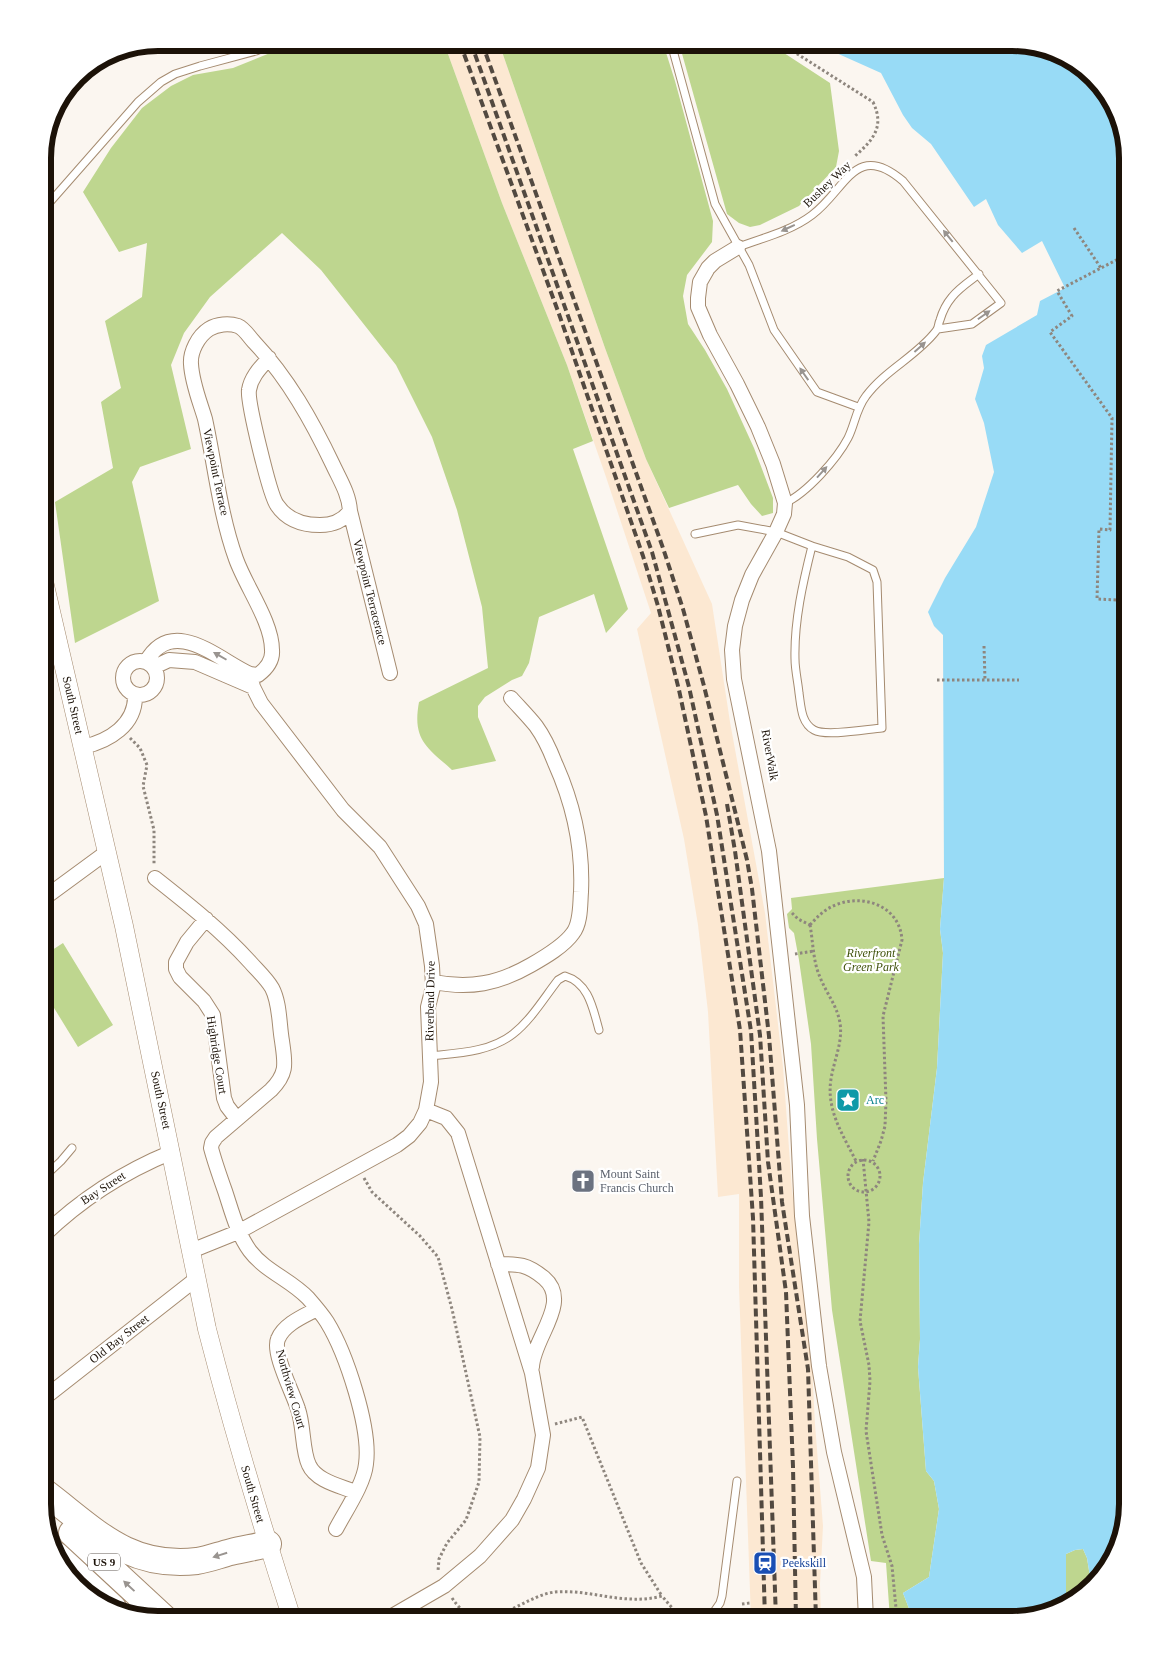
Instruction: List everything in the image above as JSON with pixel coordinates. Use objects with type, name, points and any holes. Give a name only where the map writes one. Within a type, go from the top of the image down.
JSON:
[{"type":"highway","points":[[51,1498],[108,1541],[126,1551],[143,1557],[167,1561],[196,1561],[268,1544]]},
{"type":"highway","name":"US 9","points":[[52,1514],[156,1611]]},
{"type":"street","points":[[738,247],[715,261],[708,268],[700,282],[698,307],[710,335],[758,427],[773,464],[785,503],[784,514],[752,575],[742,600],[735,626],[732,650],[734,679],[769,851],[797,1105],[802,1216],[819,1366],[834,1452],[864,1577],[866,1611]]},
{"type":"street","name":"Viewpoint Terrace","points":[[251,681],[268,666],[273,652],[269,630],[241,573],[232,546],[190,364],[196,344],[209,329],[217,325],[237,326],[269,358],[306,411],[347,495],[350,511]]},
{"type":"street","points":[[269,358],[253,378],[248,397],[258,443],[277,506],[288,517],[298,523],[317,525],[332,524],[350,511]]},
{"type":"street","name":"Viewpoint Terracerace","points":[[350,511],[390,672]]},
{"type":"street","name":"South Street","points":[[51,611],[107,852],[172,1152],[196,1279],[220,1380],[289,1611]]},
{"type":"street","points":[[150,665],[157,674],[154,688],[142,695],[135,695],[125,687],[123,675],[126,667],[134,662],[150,665],[169,660],[195,662],[251,681]]},
{"type":"street","name":"Riverbend Drive","points":[[191,1252],[238,1232],[397,1145],[409,1136],[420,1123],[426,1110],[431,1082],[428,1007],[433,982],[432,966],[426,924],[418,906],[380,847],[343,810],[261,702],[251,681]]},
{"type":"street","points":[[83,747],[112,736],[120,729],[136,703],[135,695]]},
{"type":"street","points":[[433,982],[466,986],[495,981],[511,975],[533,964],[551,951],[574,933],[576,927],[580,899],[581,867],[572,807],[548,746],[537,727],[510,698]]},
{"type":"street","points":[[51,893],[107,852]]},
{"type":"street","points":[[155,878],[206,919],[238,948],[266,980],[276,1002],[285,1062],[284,1073],[279,1082],[216,1137],[211,1148],[238,1232],[254,1257],[298,1288],[327,1321],[351,1378],[361,1413],[366,1464],[364,1474],[336,1529]]},
{"type":"street","name":"Highridge Court","points":[[206,919],[187,942],[176,962],[176,969],[180,977],[204,1001],[213,1016],[224,1098],[227,1106],[237,1119]]},
{"type":"street","points":[[401,1611],[444,1586],[480,1556],[512,1520],[538,1468],[543,1435],[532,1373],[458,1133],[446,1118],[426,1110]]},
{"type":"street","name":"Bay Street","points":[[51,1228],[75,1206],[100,1188],[128,1172],[172,1152]]},
{"type":"street","points":[[498,1264],[521,1264],[530,1268],[546,1280],[554,1294],[555,1306],[533,1357],[532,1373]]},
{"type":"street","name":"Old Bay Street","points":[[51,1392],[196,1279]]},
{"type":"street","name":"Northview Court","points":[[317,1309],[295,1321],[282,1332],[277,1341],[278,1355],[301,1418],[309,1466],[318,1475],[355,1492]]},
{"type":"lane","points":[[51,201],[138,102],[161,82],[176,74],[200,66],[256,51]]},
{"type":"lane","points":[[673,51],[715,204],[749,265],[774,330],[817,392],[858,407]]},
{"type":"lane","name":"Bushey Way","points":[[738,247],[804,221],[821,207],[857,168],[871,164],[884,168],[903,181],[1001,304],[972,324],[938,329]]},
{"type":"lane","points":[[785,503],[797,498],[807,489],[840,452],[858,407],[867,394],[938,329],[940,320],[952,297],[978,274]]},
{"type":"lane","points":[[695,534],[738,525],[776,532],[848,557],[873,570],[877,582],[882,728],[826,733],[816,731],[808,726],[803,715],[795,660],[795,635],[801,593],[812,546]]},
{"type":"lane","points":[[430,1056],[469,1051],[490,1046],[504,1040],[527,1021],[558,980],[565,976],[579,983],[586,991],[592,1003],[598,1030]]},
{"type":"lane","points":[[51,1170],[72,1148]]},
{"type":"lane","points":[[714,1611],[722,1596],[737,1481]]},
{"type":"path","points":[[793,51],[873,102],[878,111],[878,127],[868,144],[854,157]]},
{"type":"path","points":[[1074,228],[1101,268]]},
{"type":"path","points":[[1116,600],[1097,599],[1099,529],[1110,530],[1112,418],[1050,332],[1072,316],[1057,291],[1119,259]]},
{"type":"path","points":[[984,646],[985,680]]},
{"type":"path","points":[[937,680],[1019,680]]},
{"type":"path","points":[[120,729],[140,748],[147,765],[143,786],[154,830],[155,878]]},
{"type":"path","points":[[810,925],[828,908],[859,899],[882,906],[899,925],[902,940],[883,1016],[885,1126],[873,1161]]},
{"type":"path","points":[[790,911],[798,919],[810,925]]},
{"type":"path","points":[[810,925],[820,976],[835,1006],[840,1023],[840,1044],[830,1089],[832,1105],[838,1127],[856,1161]]},
{"type":"path","points":[[863,1159],[869,1222],[860,1321],[869,1365],[870,1381],[866,1431],[882,1536],[892,1566],[896,1611]]},
{"type":"path","points":[[863,1159],[873,1161],[881,1172],[878,1186],[866,1192],[854,1189],[850,1184],[848,1171],[851,1165],[863,1159]]},
{"type":"path","points":[[358,1166],[372,1192],[420,1236],[438,1257],[452,1309],[480,1438],[479,1482],[466,1520],[447,1543],[439,1559],[438,1576],[460,1609],[463,1611]]},
{"type":"path","points":[[542,1427],[582,1417],[641,1563],[662,1596],[673,1609]]},
{"type":"path","points":[[505,1611],[537,1596],[554,1592],[631,1600],[662,1596]]},
{"type":"path","points":[[742,1604],[750,1603]]},
{"type":"shaded area","points":[[447,51],[502,51],[605,348],[646,459],[712,604],[730,722],[765,913],[783,1067],[792,1189],[812,1366],[823,1526],[821,1611],[751,1611],[739,1287],[739,1194],[718,1197],[708,1012],[698,925],[684,839],[637,629],[651,613],[567,365],[502,203]]},
{"type":"green space","points":[[275,51],[447,51],[502,203],[567,365],[593,441],[573,449],[628,609],[606,633],[594,594],[539,617],[529,663],[522,676],[485,697],[478,706],[478,717],[496,761],[452,770],[424,742],[418,725],[419,702],[488,668],[482,607],[457,510],[432,437],[396,365],[321,270],[282,233],[210,297],[184,333],[171,365],[191,449],[140,467],[132,482],[159,601],[75,643],[55,502],[113,468],[101,402],[121,388],[105,321],[142,297],[147,243],[119,252],[83,192],[111,148],[142,108],[171,86],[193,75],[233,68]]},
{"type":"green space","points":[[502,51],[666,51],[713,221],[712,242],[687,275],[683,296],[688,324],[727,389],[754,448],[773,498],[773,513],[762,516],[738,485],[669,508],[646,459],[605,348]]},
{"type":"green space","points":[[681,51],[781,51],[830,83],[839,151],[836,167],[799,206],[760,225],[750,227],[739,223],[727,214]]},
{"type":"green space","name":"Riverfront Green Park","points":[[944,878],[940,929],[943,953],[937,1068],[923,1183],[919,1244],[920,1339],[918,1367],[926,1471],[934,1481],[939,1509],[929,1577],[903,1593],[910,1611],[889,1611],[886,1563],[871,1561],[832,1310],[811,1044],[799,960],[794,933],[789,928],[787,914],[792,909],[791,898]]},
{"type":"green space","points":[[63,943],[113,1025],[78,1047],[51,1003],[51,951]]},
{"type":"green space","points":[[1083,1549],[1087,1558],[1090,1576],[1077,1589],[1066,1595],[1066,1554]]},
{"type":"water","points":[[832,51],[1019,51],[1033,53],[1059,62],[1077,73],[1097,93],[1111,117],[1118,144],[1119,1504],[1118,1518],[1111,1545],[1097,1569],[1090,1576],[1087,1558],[1083,1549],[1066,1554],[1066,1595],[1053,1603],[1026,1610],[910,1611],[903,1593],[929,1577],[939,1509],[934,1481],[926,1471],[918,1367],[920,1339],[919,1244],[923,1183],[937,1068],[943,953],[940,929],[944,878],[943,635],[934,626],[928,612],[945,578],[976,527],[994,472],[984,423],[975,399],[984,368],[982,356],[986,345],[1037,315],[1040,301],[1065,288],[1042,241],[1022,253],[998,225],[986,199],[974,207],[931,144],[912,128],[881,73]]},
{"type":"railway","points":[[463,51],[559,314],[643,556],[658,606],[679,690],[706,816],[740,1030],[753,1218],[765,1611]]},
{"type":"railway","points":[[474,51],[652,552],[689,687],[717,815],[751,1031],[761,1197],[776,1611]]},
{"type":"railway","points":[[485,51],[663,548],[683,609],[747,860],[769,1036],[782,1202],[808,1369],[816,1611]]},
{"type":"railway","points":[[727,804],[760,1035],[768,1162],[786,1292],[793,1467],[796,1611]]},
{"type":"place","name":"Arc","points":[[848,1100]]},
{"type":"place","name":"Mount Saint Francis Church","points":[[583,1181]]},
{"type":"place","name":"Peekskill","points":[[765,1563]]}]
